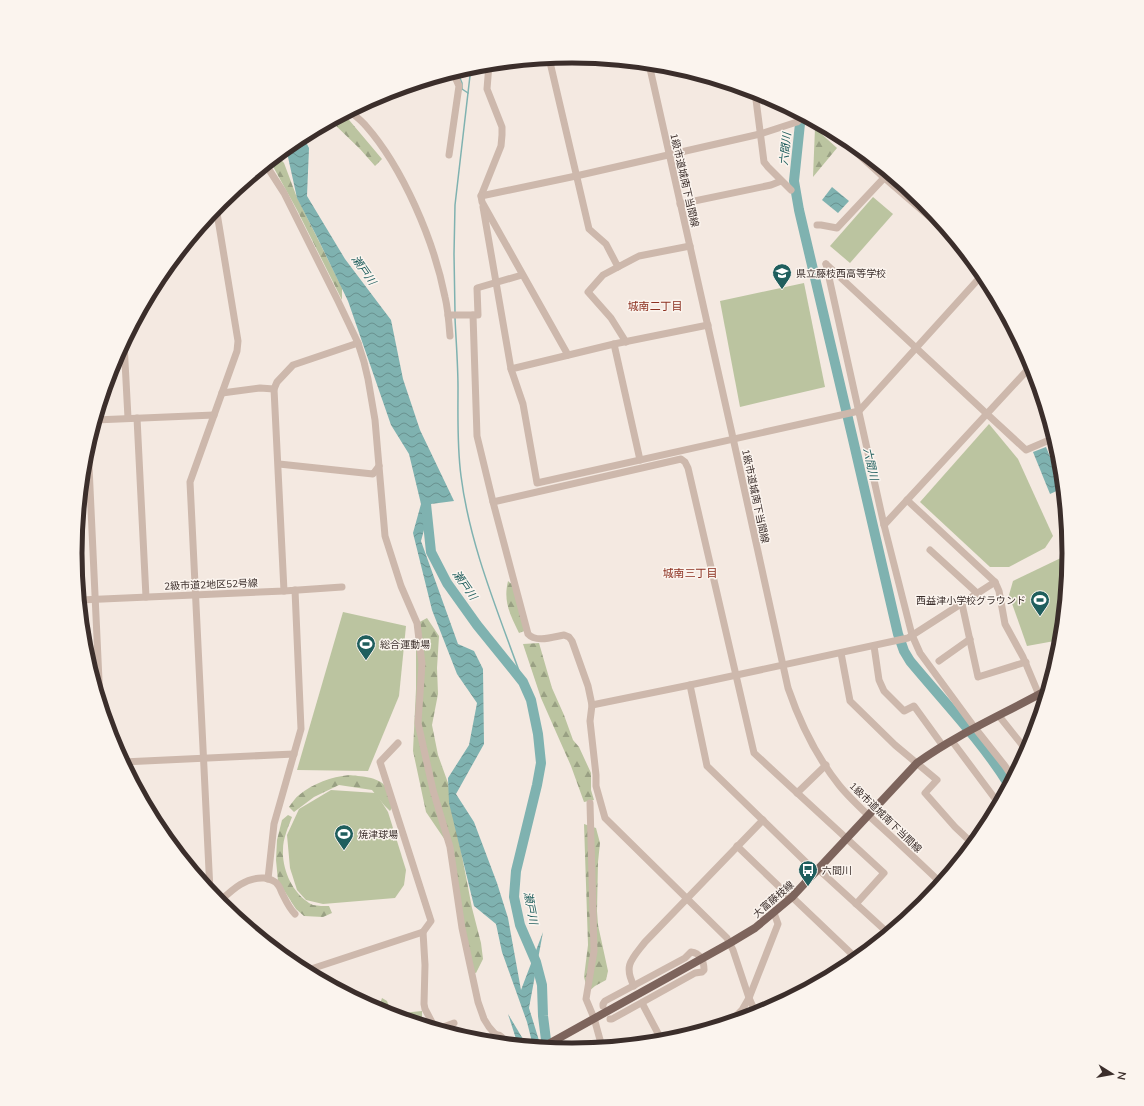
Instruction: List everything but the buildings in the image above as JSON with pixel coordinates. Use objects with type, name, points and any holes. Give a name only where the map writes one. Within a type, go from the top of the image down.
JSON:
[{"type":"main road","name":"大富藤枝線","points":[[551,1042],[730,944],[754,928],[792,897],[917,764],[943,746],[974,728],[1040,698]]},
{"type":"street","points":[[550,64],[589,229],[606,244],[618,267]]},
{"type":"street","name":"1級市道城南下当間線","points":[[650,69],[734,438],[788,688],[805,731],[839,785],[868,815],[937,879]]},
{"type":"street","points":[[489,70],[488,89],[502,127],[502,135],[501,146],[482,199],[511,370],[523,404],[537,483],[858,411],[978,279]]},
{"type":"street","points":[[449,155],[458,86],[455,77]]},
{"type":"street","points":[[756,98],[764,162],[781,182],[791,190]]},
{"type":"street","points":[[354,115],[365,125],[390,159],[411,197],[438,268],[446,297],[450,336]]},
{"type":"street","points":[[482,199],[760,134],[797,122],[800,120]]},
{"type":"street","points":[[268,169],[284,193],[358,343],[368,379],[374,413],[385,536],[400,586],[417,623],[422,664],[418,723],[433,790],[450,847],[462,928],[478,1002],[484,1019],[494,1037]]},
{"type":"street","points":[[817,225],[837,228],[883,175]]},
{"type":"street","points":[[680,204],[781,182]]},
{"type":"street","points":[[482,199],[522,275],[568,355]]},
{"type":"street","points":[[210,882],[190,482],[237,351],[238,341],[217,216]]},
{"type":"street","points":[[626,342],[611,318],[588,292],[603,275],[639,256],[690,246]]},
{"type":"street","points":[[1010,772],[974,728],[920,653],[910,636],[826,264],[1026,450],[1049,440]]},
{"type":"street","points":[[448,315],[478,314],[477,288],[522,275]]},
{"type":"street","points":[[473,315],[477,436],[528,634],[536,639],[564,635],[572,641],[588,686],[592,705],[590,721],[596,786],[605,818],[727,938],[754,1008]]},
{"type":"street","points":[[511,370],[614,344],[708,325]]},
{"type":"street","points":[[284,591],[279,464],[274,389],[277,382],[293,365],[358,343]]},
{"type":"street","points":[[614,344],[640,460]]},
{"type":"street","points":[[125,353],[128,418]]},
{"type":"street","points":[[884,525],[1027,370]]},
{"type":"street","points":[[222,393],[260,388],[274,389]]},
{"type":"street","points":[[101,420],[214,415]]},
{"type":"street","points":[[137,418],[146,597]]},
{"type":"street","points":[[493,502],[681,459],[685,462],[688,468],[754,753],[884,873],[856,904]]},
{"type":"street","points":[[279,464],[373,474]]},
{"type":"street","points":[[373,474],[379,466]]},
{"type":"street","points":[[89,469],[99,680]]},
{"type":"street","points":[[373,474],[381,492]]},
{"type":"street","points":[[907,500],[995,582],[999,591],[1005,624],[1026,662],[1041,694]]},
{"type":"street","points":[[930,550],[977,593]]},
{"type":"street","points":[[592,705],[735,676],[899,640],[910,636],[995,582]]},
{"type":"street","name":"2級市道2地区52号線","points":[[84,600],[342,587]]},
{"type":"street","points":[[268,878],[274,824],[301,729],[295,590]]},
{"type":"street","points":[[962,604],[978,677],[1026,662]]},
{"type":"street","points":[[939,661],[970,639]]},
{"type":"street","points":[[874,646],[879,680],[884,691],[904,711],[914,706],[943,746]]},
{"type":"street","points":[[840,653],[850,701],[895,745],[937,780],[925,793],[955,827],[969,840]]},
{"type":"street","points":[[690,685],[707,766],[817,871],[884,930]]},
{"type":"street","points":[[999,716],[1023,746]]},
{"type":"street","points":[[952,741],[995,799]]},
{"type":"street","points":[[313,968],[423,932],[431,921],[380,762],[398,743]]},
{"type":"street","points":[[129,762],[294,754]]},
{"type":"street","points":[[797,793],[826,765]]},
{"type":"street","points":[[590,803],[594,951],[586,999],[600,1042]]},
{"type":"street","points":[[634,986],[628,972],[629,967],[632,960],[645,942],[763,820]]},
{"type":"street","points":[[737,846],[852,954]]},
{"type":"street","points":[[225,897],[241,884],[250,880],[268,878],[278,884],[290,908],[295,914]]},
{"type":"street","points":[[738,1014],[749,998],[778,924],[774,913]]},
{"type":"street","points":[[423,932],[425,965],[424,1004],[432,1022]]},
{"type":"street","points":[[603,1006],[605,1001],[685,958],[691,952],[697,954],[702,959],[704,970],[702,972],[695,973],[610,1019]]},
{"type":"street","points":[[642,1003],[659,1035]]},
{"type":"street","points":[[446,1026],[454,1023]]},
{"type":"green space","points":[[347,118],[382,159],[375,166],[335,125]]},
{"type":"green space","points":[[815,128],[837,148],[813,177]]},
{"type":"green space","points":[[281,159],[284,163],[296,195],[342,288],[342,300],[297,210],[272,165]]},
{"type":"green space","points":[[873,197],[893,214],[850,263],[830,246]]},
{"type":"green space","points":[[804,283],[825,387],[740,407],[720,301]]},
{"type":"green space","points":[[989,424],[1018,459],[1053,536],[1045,548],[1009,567],[990,567],[920,502]]},
{"type":"green space","name":"西益津小学校グラウンド","points":[[1062,558],[1061,585],[1054,641],[1027,646],[1009,595],[1013,581]]},
{"type":"green space","points":[[508,581],[516,588],[527,630],[519,633],[508,608],[506,595]]},
{"type":"green space","name":"総合運動場","points":[[343,612],[406,626],[399,696],[368,771],[297,770]]},
{"type":"green space","points":[[427,618],[439,636],[437,668],[438,694],[432,725],[438,755],[448,783],[472,908],[481,943],[483,959],[476,973],[473,972],[447,843],[426,812],[413,751],[416,689],[416,624]]},
{"type":"green space","points":[[539,643],[552,688],[573,740],[579,747],[591,773],[591,790],[594,800],[584,802],[571,766],[541,698],[523,644]]},
{"type":"green space","points":[[349,775],[368,778],[382,783],[388,790],[393,806],[390,811],[372,790],[339,785],[314,797],[294,812],[289,807],[298,796],[311,787],[329,779]]},
{"type":"green space","name":"焼津球場","points":[[331,790],[376,793],[388,812],[406,870],[404,885],[395,898],[323,904],[306,900],[297,890],[290,868],[287,835],[299,809]]},
{"type":"green space","points":[[288,815],[292,817],[284,841],[283,857],[288,878],[300,895],[310,904],[329,906],[332,913],[323,917],[304,916],[296,909],[278,881],[276,860],[277,840],[282,820]]},
{"type":"green space","points":[[584,824],[596,828],[600,843],[597,911],[598,925],[608,971],[606,980],[588,992],[584,977],[588,945]]},
{"type":"green space","points":[[382,998],[387,1001],[390,1008],[384,1006],[380,1004]]},
{"type":"green space","points":[[422,1011],[422,1019],[403,1013]]},
{"type":"water","points":[[306,142],[309,148],[307,196],[345,259],[391,320],[403,379],[420,430],[454,501],[431,504],[421,541],[458,644],[474,651],[483,669],[484,744],[456,794],[474,822],[497,883],[508,918],[521,990],[543,932],[529,1008],[539,1042],[532,1041],[527,1022],[502,952],[496,924],[474,906],[449,803],[448,778],[469,745],[477,703],[457,674],[432,610],[413,533],[421,504],[409,454],[391,425],[348,301],[297,198],[287,155]]},
{"type":"water","points":[[832,187],[849,201],[838,213],[822,200]]},
{"type":"water","points":[[1046,447],[1055,468],[1058,490],[1050,494],[1033,452]]},
{"type":"water","points":[[508,1014],[524,1040],[516,1040]]},
{"type":"waterway","points":[[455,312],[455,205],[470,73]]},
{"type":"waterway","points":[[459,76],[462,83],[462,89],[468,93]]},
{"type":"waterway","name":"六間川","points":[[800,120],[794,181],[799,210],[898,634],[904,651],[910,661],[962,722],[1006,780]]},
{"type":"waterway","points":[[455,318],[458,370],[459,454],[465,502],[471,529],[486,580],[523,682]]},
{"type":"waterway","name":"瀬戸川","points":[[426,504],[431,552],[447,583],[477,625],[523,682],[531,700],[538,734],[541,763],[516,871],[514,897],[520,925],[536,962],[542,985],[543,1016],[546,1042]]},
{"type":"place","name":"県立藤枝西高等学校","points":[[782,290]]},
{"type":"place","name":"西益津小学校グラウンド","points":[[1040,617]]},
{"type":"place","name":"総合運動場","points":[[366,661]]},
{"type":"place","name":"焼津球場","points":[[344,851]]},
{"type":"place","name":"六間川","points":[[808,887]]},
{"type":"district","name":"城南二丁目","points":[[655,306]]},
{"type":"district","name":"城南三丁目","points":[[690,573]]}]
